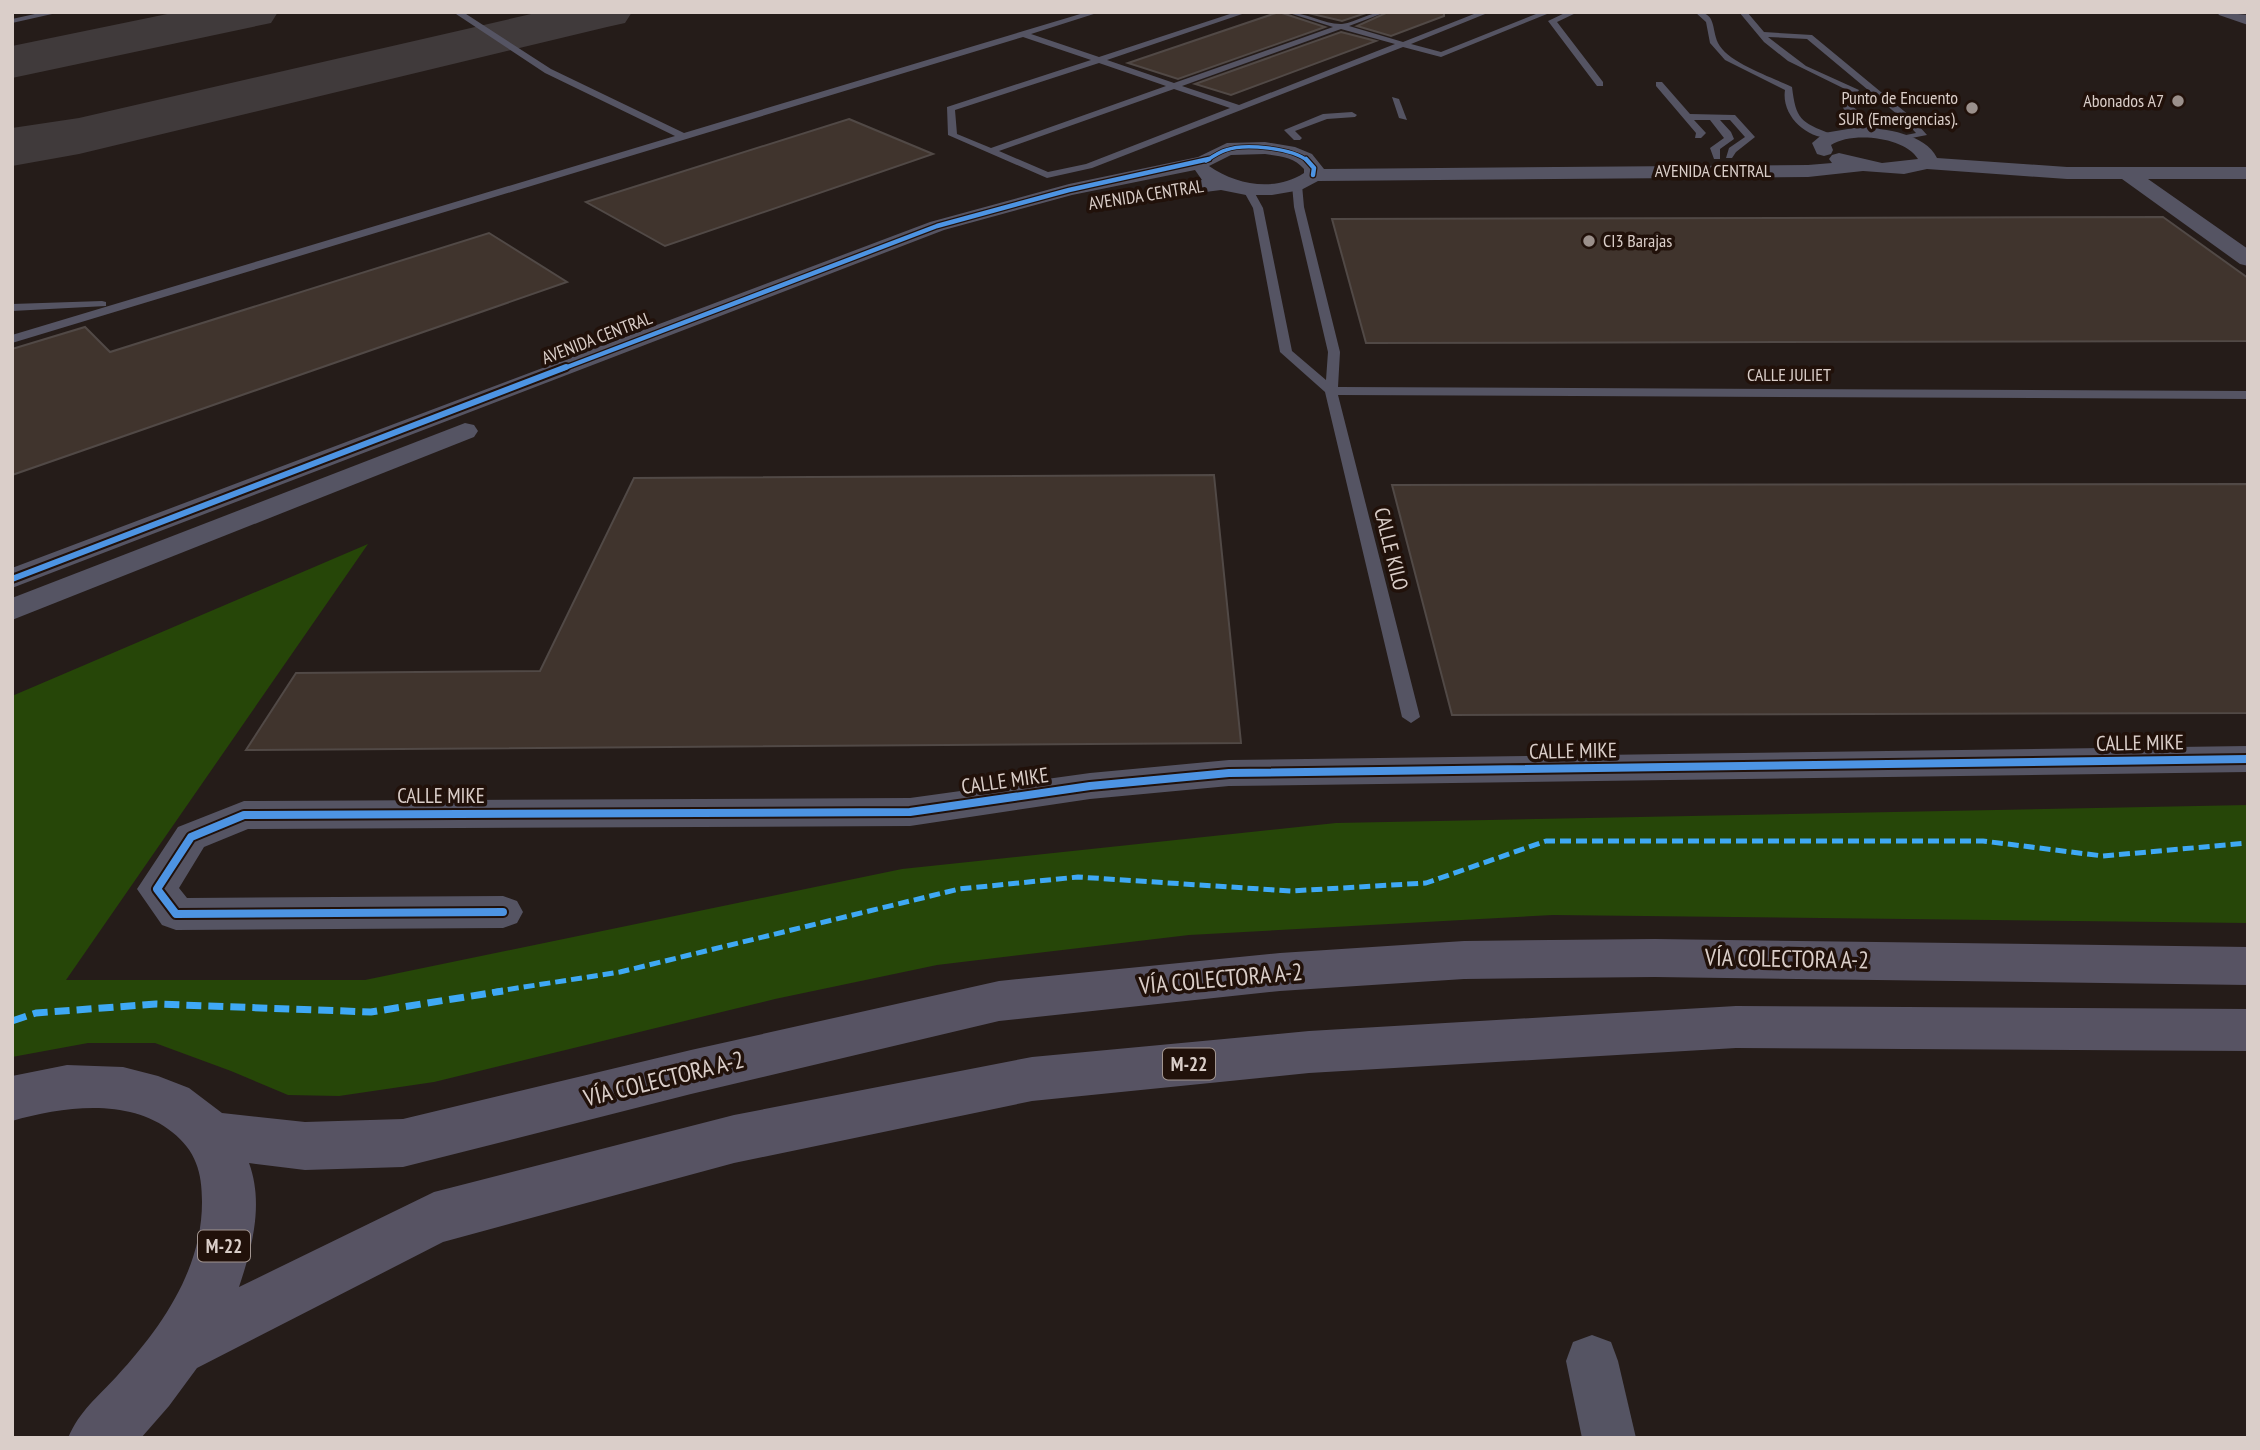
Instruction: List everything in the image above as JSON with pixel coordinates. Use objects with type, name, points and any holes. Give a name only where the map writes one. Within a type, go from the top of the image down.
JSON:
[{"type":"main road","name":"VÍA COLECTORA A-2","points":[[212,1135],[306,1146],[403,1143],[691,1072],[999,1001],[1280,972],[1464,960],[1655,958],[2248,966]]},
{"type":"main road","name":"M-22","points":[[176,1348],[434,1218],[734,1139],[1032,1079],[1309,1052],[1736,1027],[2248,1030]]},
{"type":"main road","name":"M-22","points":[[12,1099],[85,1086],[138,1090],[181,1107],[212,1135],[226,1167],[230,1205],[224,1249],[207,1297],[176,1348],[125,1413],[99,1438]]},
{"type":"street","points":[[2225,12],[2248,14]]},
{"type":"street","points":[[2225,12],[2248,20]]},
{"type":"street","name":"AVENIDA CENTRAL","points":[[1300,161],[1723,157],[1826,143],[1860,132],[1899,132]]},
{"type":"street","points":[[1899,132],[2025,156],[2248,157]]},
{"type":"street","points":[[1899,132],[1924,150],[1928,157],[1926,163]]},
{"type":"street","points":[[1826,143],[1838,159],[1861,166],[1911,169],[1926,163],[2067,173],[2248,173]]},
{"type":"street","name":"AVENIDA CENTRAL","points":[[12,579],[937,226],[1069,190],[1204,162],[1227,149],[1265,148],[1300,161],[1808,171],[1861,166]]},
{"type":"street","points":[[1204,162],[1202,169],[1207,176],[1221,184],[1248,190],[1273,190],[1300,161]]},
{"type":"street","points":[[2127,173],[2248,259]]},
{"type":"street","name":"AVENIDA CENTRAL","points":[[12,610],[899,260],[975,234],[1071,208],[1221,184]]},
{"type":"street","name":"CALLE MIKE","points":[[503,912],[176,914],[157,889],[191,837],[244,815],[910,812],[1090,786],[1229,773],[2248,759]]},
{"type":"street","points":[[1592,1361],[1609,1438]]},
{"type":"lane","points":[[12,21],[57,12]]},
{"type":"lane","points":[[457,12],[548,71],[682,136]]},
{"type":"lane","points":[[12,339],[1096,12]]},
{"type":"lane","points":[[1244,12],[950,109],[953,135],[1047,176],[1089,166],[1486,12]]},
{"type":"lane","points":[[1290,12],[1441,55],[1548,12]]},
{"type":"lane","points":[[990,151],[1382,12]]},
{"type":"lane","points":[[1574,12],[1552,21],[1600,83]]},
{"type":"lane","points":[[1699,12],[1710,21],[1713,42],[1739,66],[1789,89],[1786,99],[1790,112],[1826,143]]},
{"type":"lane","points":[[1743,12],[1761,34],[1796,66],[1856,92],[1845,104],[1849,111],[1899,132]]},
{"type":"lane","points":[[1023,34],[1239,108]]},
{"type":"lane","points":[[1761,34],[1809,37],[1899,132]]},
{"type":"lane","points":[[1658,83],[1701,133],[1698,136]]},
{"type":"lane","points":[[1395,99],[1404,118]]},
{"type":"lane","points":[[1352,115],[1300,161],[1289,130],[1326,116],[1352,115]]},
{"type":"lane","points":[[1687,117],[1712,117],[1732,117],[1750,137],[1723,157],[1715,148],[1729,139],[1728,134],[1712,117]]},
{"type":"lane","name":"CALLE KILO","points":[[1300,161],[1299,207],[1334,352],[1331,391],[1411,717]]},
{"type":"lane","points":[[1248,190],[1258,208],[1286,352],[1331,391]]},
{"type":"lane","points":[[12,308],[83,306],[147,298]]},
{"type":"lane","name":"CALLE JULIET","points":[[1331,391],[2248,395]]},
{"type":"green space","points":[[368,544],[66,980],[365,980],[902,869],[1336,823],[2248,805],[2248,923],[1553,915],[1189,935],[937,965],[775,999],[434,1082],[339,1096],[288,1095],[155,1043],[88,1043],[12,1057],[12,696]]},
{"type":"building","points":[[1279,12],[1325,27],[1178,79],[1128,63]]},
{"type":"building","points":[[1304,12],[1369,12],[1342,21]]},
{"type":"building","points":[[1388,12],[1444,12],[1444,16],[1391,36],[1357,26]]},
{"type":"building","points":[[1341,32],[1376,41],[1231,95],[1195,84]]},
{"type":"building","points":[[849,119],[933,154],[665,246],[586,202]]},
{"type":"building","points":[[2163,217],[2248,278],[2248,341],[1366,343],[1332,219]]},
{"type":"building","points":[[489,233],[567,282],[12,475],[12,349],[85,327],[110,352]]},
{"type":"building","points":[[1214,475],[1241,743],[246,750],[296,673],[540,671],[634,478]]},
{"type":"building","points":[[2248,484],[2248,713],[1452,715],[1392,485]]},
{"type":"taxiway","points":[[12,62],[253,12]]},
{"type":"taxiway","points":[[12,147],[79,136],[607,12]]},
{"type":"marked path","points":[[12,1021],[36,1013],[156,1004],[371,1012],[620,972],[959,889],[1078,877],[1291,891],[1426,883],[1546,841],[1983,841],[2103,856],[2248,843]]},
{"type":"cycle path","points":[[12,579],[937,226],[1069,190],[1204,162],[1227,149],[1265,148],[1288,151],[1305,158],[1314,168],[1313,175]]},
{"type":"cycle path","points":[[503,912],[176,914],[157,889],[191,837],[244,815],[910,812],[1090,786],[1229,773],[2248,759]]},
{"type":"place","name":"Abonados A7","points":[[2178,101]]},
{"type":"place","name":"Punto de Encuento SUR (Emergencias).","points":[[1972,108]]},
{"type":"place","name":"CI3 Barajas","points":[[1589,241]]}]
